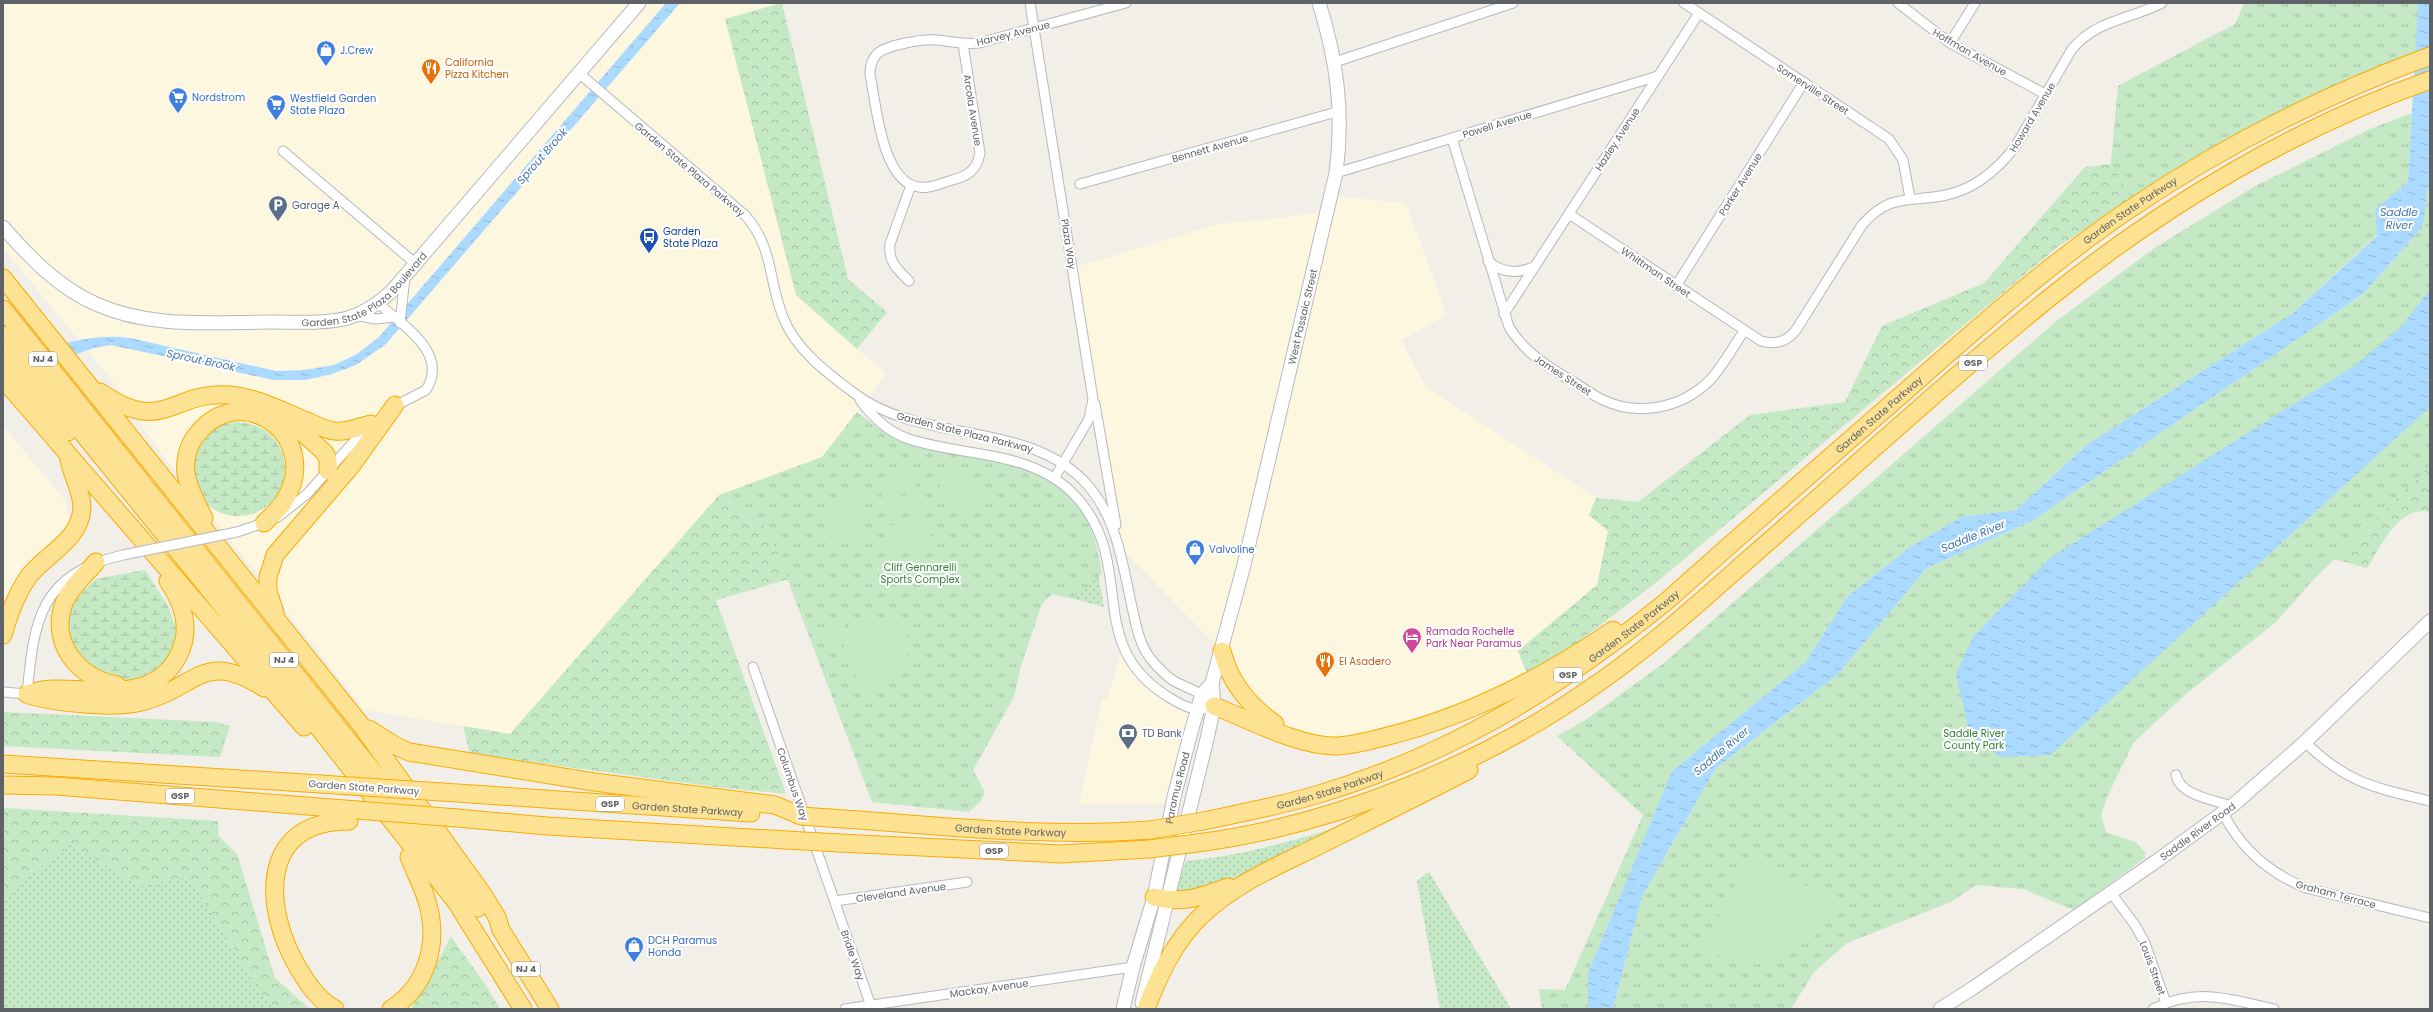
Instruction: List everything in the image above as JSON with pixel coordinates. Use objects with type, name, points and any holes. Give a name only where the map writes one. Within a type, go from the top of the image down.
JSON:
[{"type":"highway","name":"Garden State Parkway","points":[[3,764],[442,792],[776,810],[801,816],[830,818],[1108,833],[1150,830],[1267,808],[1364,779],[1412,761],[1503,717],[1547,690],[1629,631],[2004,305],[2044,272],[2127,211],[2172,181],[2262,131],[2390,72],[2430,56]]},
{"type":"highway","name":"GSP","points":[[3,785],[56,786],[353,815],[379,811],[547,826],[1054,854],[1149,849],[1197,844],[1272,829],[1371,800],[1462,762],[1502,742],[1553,713],[1597,684],[1678,621],[2015,326],[2094,263],[2137,232],[2223,178],[2282,146],[2387,96],[2430,80]]},
{"type":"highway","points":[[3,278],[361,725],[482,893],[497,917],[501,930]]},
{"type":"highway","name":"NJ 4","points":[[3,309],[11,332],[45,396],[82,447],[105,462],[400,829],[456,902],[523,1009]]},
{"type":"highway","points":[[3,359],[45,396],[68,456],[82,502],[78,524],[67,542],[38,566],[24,584],[13,606],[3,635]]},
{"type":"highway","points":[[3,379],[45,396]]},
{"type":"highway","points":[[84,380],[114,402],[129,409],[144,413],[162,411],[210,396],[227,395],[242,397],[336,431],[371,424]]},
{"type":"highway","name":"NJ 4","points":[[45,396],[436,850],[489,923],[501,930],[550,1009]]},
{"type":"highway","points":[[276,618],[268,591],[268,577],[275,555],[352,465],[396,405]]},
{"type":"highway","points":[[276,409],[325,453],[328,460],[328,471]]},
{"type":"highway","points":[[220,550],[192,495],[185,472],[187,454],[192,442],[204,426],[216,418],[230,413],[250,412],[259,415],[268,419],[283,432],[293,449],[296,468],[290,492],[280,507],[264,524]]},
{"type":"highway","points":[[68,456],[280,698],[449,907],[478,938]]},
{"type":"highway","points":[[1208,700],[1293,737],[1313,744],[1335,746],[1362,742],[1408,731],[1485,703],[1551,669],[1590,645],[1746,530]]},
{"type":"highway","points":[[27,694],[50,689],[116,692],[142,686],[166,672],[177,658],[184,643],[185,625],[177,596],[139,536]]},
{"type":"highway","points":[[96,562],[73,587],[64,604],[60,625],[64,646],[76,665],[94,679],[114,685],[142,686]]},
{"type":"highway","points":[[1222,651],[1229,673],[1245,698],[1261,713],[1293,737]]},
{"type":"highway","points":[[27,694],[48,701],[136,704],[155,698],[202,673],[225,670],[248,678],[280,698]]},
{"type":"highway","points":[[1146,1009],[1158,978],[1170,955],[1200,916],[1221,898],[1267,872],[1502,753],[1553,719],[1597,684]]},
{"type":"highway","points":[[361,725],[394,745],[409,752],[776,810]]},
{"type":"highway","points":[[336,1009],[322,1000],[314,991],[292,956],[277,917],[275,884],[284,854],[302,832],[318,824],[353,815]]},
{"type":"highway","points":[[391,1009],[406,997],[420,979],[430,956],[432,942],[433,929],[428,904],[409,857]]},
{"type":"highway","points":[[1161,898],[1179,901],[1206,896],[1267,872]]},
{"type":"street","name":"Garden State Plaza Boulevard","points":[[3,227],[59,281],[95,303],[122,314],[167,323],[319,321],[355,315],[378,302],[416,264],[580,74],[639,3]]},
{"type":"street","name":"Plaza Way","points":[[1030,3],[1092,383],[1093,399],[1089,419],[1055,477]]},
{"type":"street","name":"Harvey Avenue","points":[[911,186],[899,177],[888,158],[870,74],[872,60],[883,50],[917,41],[937,40],[963,44],[979,43],[1126,3]]},
{"type":"street","name":"West Passaic Street","points":[[1228,629],[1336,173],[1340,111],[1335,62],[1319,3]]},
{"type":"street","points":[[1335,62],[1513,3]]},
{"type":"street","name":"Somerville Street","points":[[1684,3],[1889,140],[1903,160],[1910,198]]},
{"type":"street","name":"Hoffman Avenue","points":[[1898,3],[1950,43],[2045,94]]},
{"type":"street","points":[[1950,43],[1975,3]]},
{"type":"street","name":"Howard Avenue","points":[[1744,331],[1761,341],[1770,344],[1778,343],[1792,335],[1862,225],[1880,208],[1891,202],[1910,198],[1932,198],[1948,195],[1972,185],[1993,171],[2014,146],[2072,50],[2090,31],[2102,25],[2162,3]]},
{"type":"street","name":"Hazley Avenue","points":[[1504,314],[1699,13]]},
{"type":"street","name":"Arcola Avenue","points":[[911,186],[928,187],[964,177],[975,168],[978,161],[980,153],[963,44]]},
{"type":"street","name":"Garden State Plaza Parkway","points":[[580,74],[621,111],[734,205],[755,227],[762,239],[782,316],[789,331],[813,359],[855,394],[877,408],[912,421],[1040,451],[1063,464],[1097,495],[1109,516],[1119,546],[1140,641],[1149,657],[1173,680],[1208,700]]},
{"type":"street","name":"Powell Avenue","points":[[1336,173],[1658,76]]},
{"type":"street","name":"Parker Avenue","points":[[1676,286],[1804,82]]},
{"type":"street","name":"Bennett Avenue","points":[[1080,184],[1340,111]]},
{"type":"street","name":"James Street","points":[[1452,138],[1504,314],[1517,340],[1539,360],[1600,399],[1630,408],[1660,407],[1676,403],[1694,393],[1710,380],[1744,331]]},
{"type":"street","points":[[283,151],[416,264]]},
{"type":"street","points":[[909,281],[892,263],[889,253],[890,244],[911,186]]},
{"type":"street","name":"Whittman Street","points":[[1569,214],[1744,331]]},
{"type":"street","points":[[1488,261],[1503,270],[1514,272],[1535,266]]},
{"type":"street","points":[[397,320],[401,307],[405,276]]},
{"type":"street","points":[[3,692],[27,694],[33,640],[43,608],[64,581],[82,568],[96,562],[123,555],[237,532],[264,524],[293,507],[371,424],[396,405],[426,390],[432,375],[432,361],[429,352],[378,302]]},
{"type":"street","points":[[355,315],[397,320]]},
{"type":"street","points":[[1092,383],[1119,546]]},
{"type":"street","name":"Garden State Plaza Parkway","points":[[855,394],[872,415],[886,426],[905,437],[1021,463],[1055,477],[1072,492],[1088,511],[1100,532],[1106,557],[1114,614],[1129,661],[1153,688],[1172,700],[1197,710]]},
{"type":"street","points":[[957,448],[960,432]]},
{"type":"street","name":"Saddle River Road","points":[[1940,1009],[2111,893],[2228,809],[2305,742],[2430,621]]},
{"type":"street","name":"Paramus Road","points":[[1161,898],[1212,683],[1228,629]]},
{"type":"street","name":"Columbus Way","points":[[753,667],[835,901]]},
{"type":"street","name":"Paramus Road","points":[[1161,898],[1174,797],[1197,710],[1208,700]]},
{"type":"street","points":[[2305,742],[2322,759],[2352,779],[2371,786],[2430,801]]},
{"type":"street","points":[[2176,775],[2179,783],[2195,794],[2228,809]]},
{"type":"street","name":"Graham Terrace","points":[[2228,809],[2238,838],[2250,853],[2276,874],[2306,888],[2430,918]]},
{"type":"street","name":"Cleveland Avenue","points":[[835,901],[968,882]]},
{"type":"street","name":"Louis Street","points":[[2111,893],[2135,925],[2145,943],[2166,1004]]},
{"type":"street","points":[[1123,1009],[1132,967],[1161,898]]},
{"type":"street","points":[[1141,1009],[1161,898]]},
{"type":"street","name":"Bridle Way","points":[[835,901],[871,1007]]},
{"type":"street","name":"Mackay Avenue","points":[[845,1009],[871,1007],[1132,967]]},
{"type":"street","points":[[2153,1009],[2166,1004],[2199,996],[2217,996],[2274,1009]]},
{"type":"shaded area","name":"Westfield Garden State Plaza","points":[[3,3],[781,3],[725,19],[796,295],[886,374],[822,457],[719,495],[510,734],[365,710],[160,452],[114,383],[3,248]]},
{"type":"shaded area","points":[[1331,196],[1406,203],[1447,315],[1401,340],[1425,386],[1596,498],[1589,515],[1608,531],[1597,585],[1518,650],[1528,676],[1485,703],[1362,742],[1293,737],[1245,698],[1222,651],[1119,546],[1073,268],[1218,224],[1272,219],[1327,211]]},
{"type":"shaded area","points":[[3,426],[66,501],[69,521],[66,531],[3,620]]},
{"type":"shaded area","points":[[1123,646],[1140,676],[1197,710],[1173,804],[1079,804],[1102,699],[1107,700]]},
{"type":"green space","points":[[782,3],[848,279],[887,312],[857,349],[796,295],[725,19]]},
{"type":"green space","points":[[2245,3],[2418,3],[2132,199],[2059,246],[1653,585],[1549,664],[1528,676],[1518,651],[1597,585],[1608,531],[1589,515],[1596,498],[1638,502],[1750,415],[1845,402],[1882,326],[1984,283],[2085,167],[2111,164],[2118,86],[2235,24]]},
{"type":"green space","points":[[2245,3],[2430,3],[2430,49],[2132,199],[2111,164],[2118,86],[2235,24]]},
{"type":"green space","points":[[2412,113],[2408,182],[2375,209],[2377,235],[2293,313],[2088,444],[2016,510],[1962,517],[1910,547],[1847,597],[1806,662],[1672,771],[1588,973],[1588,1009],[1542,1009],[1539,989],[1565,990],[1643,815],[1557,736],[1584,721],[1664,663],[2054,323],[2153,249],[2255,186],[2370,129]]},
{"type":"green space","name":"Saddle River County Park","points":[[2430,171],[2430,466],[2313,580],[2275,623],[2186,694],[2134,742],[2107,797],[2101,815],[2106,832],[2135,842],[2145,852],[2145,858],[2074,910],[2023,889],[1976,885],[1951,902],[1847,943],[1814,972],[1791,1009],[1613,1009],[1642,896],[1716,768],[1837,675],[1927,568],[2032,521],[2363,294],[2423,226]]},
{"type":"green space","points":[[2430,407],[2430,512],[2419,511],[2400,521],[2385,538],[2367,568],[2334,559],[2378,514]]},
{"type":"green space","name":"Cliff Gennarelli Sports Complex","points":[[857,412],[886,433],[910,444],[1005,463],[1030,471],[1051,481],[1069,495],[1084,515],[1095,540],[1102,573],[1073,599],[1052,594],[1042,604],[1021,666],[1014,697],[973,770],[985,792],[981,801],[969,812],[872,802],[768,528],[719,495],[822,457]]},
{"type":"green space","points":[[238,422],[256,426],[271,436],[281,451],[285,469],[281,487],[271,502],[256,512],[238,516],[220,512],[205,502],[195,487],[191,469],[195,451],[205,436],[220,426]]},
{"type":"green space","points":[[940,467],[964,468],[964,476],[981,480],[985,496],[977,511],[969,515],[961,515],[949,510],[946,507],[947,492],[939,491]]},
{"type":"green space","points":[[910,472],[916,487],[883,498],[878,483]]},
{"type":"green space","points":[[917,491],[922,506],[890,518],[884,503]]},
{"type":"green space","points":[[857,493],[863,496],[866,507],[860,504],[859,506],[865,531],[857,540],[852,542],[841,541],[831,536],[827,532],[824,521],[827,509],[851,502],[846,497]]},
{"type":"green space","points":[[719,495],[768,528],[789,579],[716,600],[786,794],[716,787],[470,754],[463,726],[510,734]]},
{"type":"green space","points":[[928,521],[931,545],[890,551],[887,526]]},
{"type":"green space","points":[[1092,541],[1104,607],[1050,592]]},
{"type":"green space","points":[[145,570],[168,606],[177,631],[172,650],[162,669],[142,683],[111,682],[81,666],[68,638],[69,607],[95,579]]},
{"type":"green space","points":[[892,615],[900,622],[907,637],[908,649],[906,660],[901,670],[884,685],[873,689],[861,689],[843,643],[838,642],[835,648],[830,648],[827,638],[832,624],[843,619],[846,623],[843,629],[847,632]]},
{"type":"green space","points":[[3,712],[216,722],[230,726],[220,757],[3,746]]},
{"type":"green space","points":[[3,808],[218,821],[218,835],[237,854],[275,978],[310,1009],[277,1009],[259,991],[189,876],[139,886],[71,844],[3,897]]},
{"type":"green space","points":[[1357,821],[1250,877],[1178,893],[1176,889],[1186,861],[1230,855],[1273,846]]},
{"type":"green space","points":[[71,844],[139,886],[189,876],[259,991],[277,1009],[3,1009],[3,897]]},
{"type":"green space","points":[[1750,858],[1836,900],[1817,934],[1781,960],[1748,966],[1701,949]]},
{"type":"green space","points":[[1429,872],[1511,1009],[1440,1009],[1417,881]]},
{"type":"green space","points":[[451,937],[485,984],[500,1009],[411,1009]]},
{"type":"water","name":"Sprout Brook","points":[[666,3],[680,3],[386,344],[356,365],[332,374],[306,380],[274,380],[111,345],[94,348],[3,380],[3,366],[65,344],[96,338],[130,338],[276,371],[304,370],[334,365],[357,354],[379,337]]},
{"type":"water","name":"Saddle River","points":[[2418,3],[2430,3],[2430,171],[2423,226],[2363,294],[2032,521],[1927,568],[1837,675],[1716,768],[1642,896],[1613,1009],[1588,1009],[1588,973],[1672,771],[1806,662],[1847,597],[1910,547],[1962,517],[2016,510],[2088,444],[2293,313],[2377,236],[2375,209],[2408,182]]},
{"type":"water","points":[[2430,289],[2430,407],[2050,755],[2001,757],[1970,735],[1956,674],[1973,637],[2050,558],[2357,364],[2402,326]]},
{"type":"place","name":"J.Crew","points":[[326,67]]},
{"type":"place","name":"California Pizza Kitchen","points":[[431,85]]},
{"type":"place","name":"Nordstrom","points":[[178,114]]},
{"type":"place","name":"Westfield Garden State Plaza","points":[[276,121]]},
{"type":"place","name":"Garage A","points":[[278,222]]},
{"type":"place","name":"Garden State Plaza","points":[[649,254]]},
{"type":"place","name":"Valvoline","points":[[1195,566]]},
{"type":"place","name":"Ramada Rochelle Park Near Paramus","points":[[1412,654]]},
{"type":"place","name":"El Asadero","points":[[1325,678]]},
{"type":"place","name":"TD Bank","points":[[1128,750]]},
{"type":"place","name":"DCH Paramus Honda","points":[[634,963]]}]
